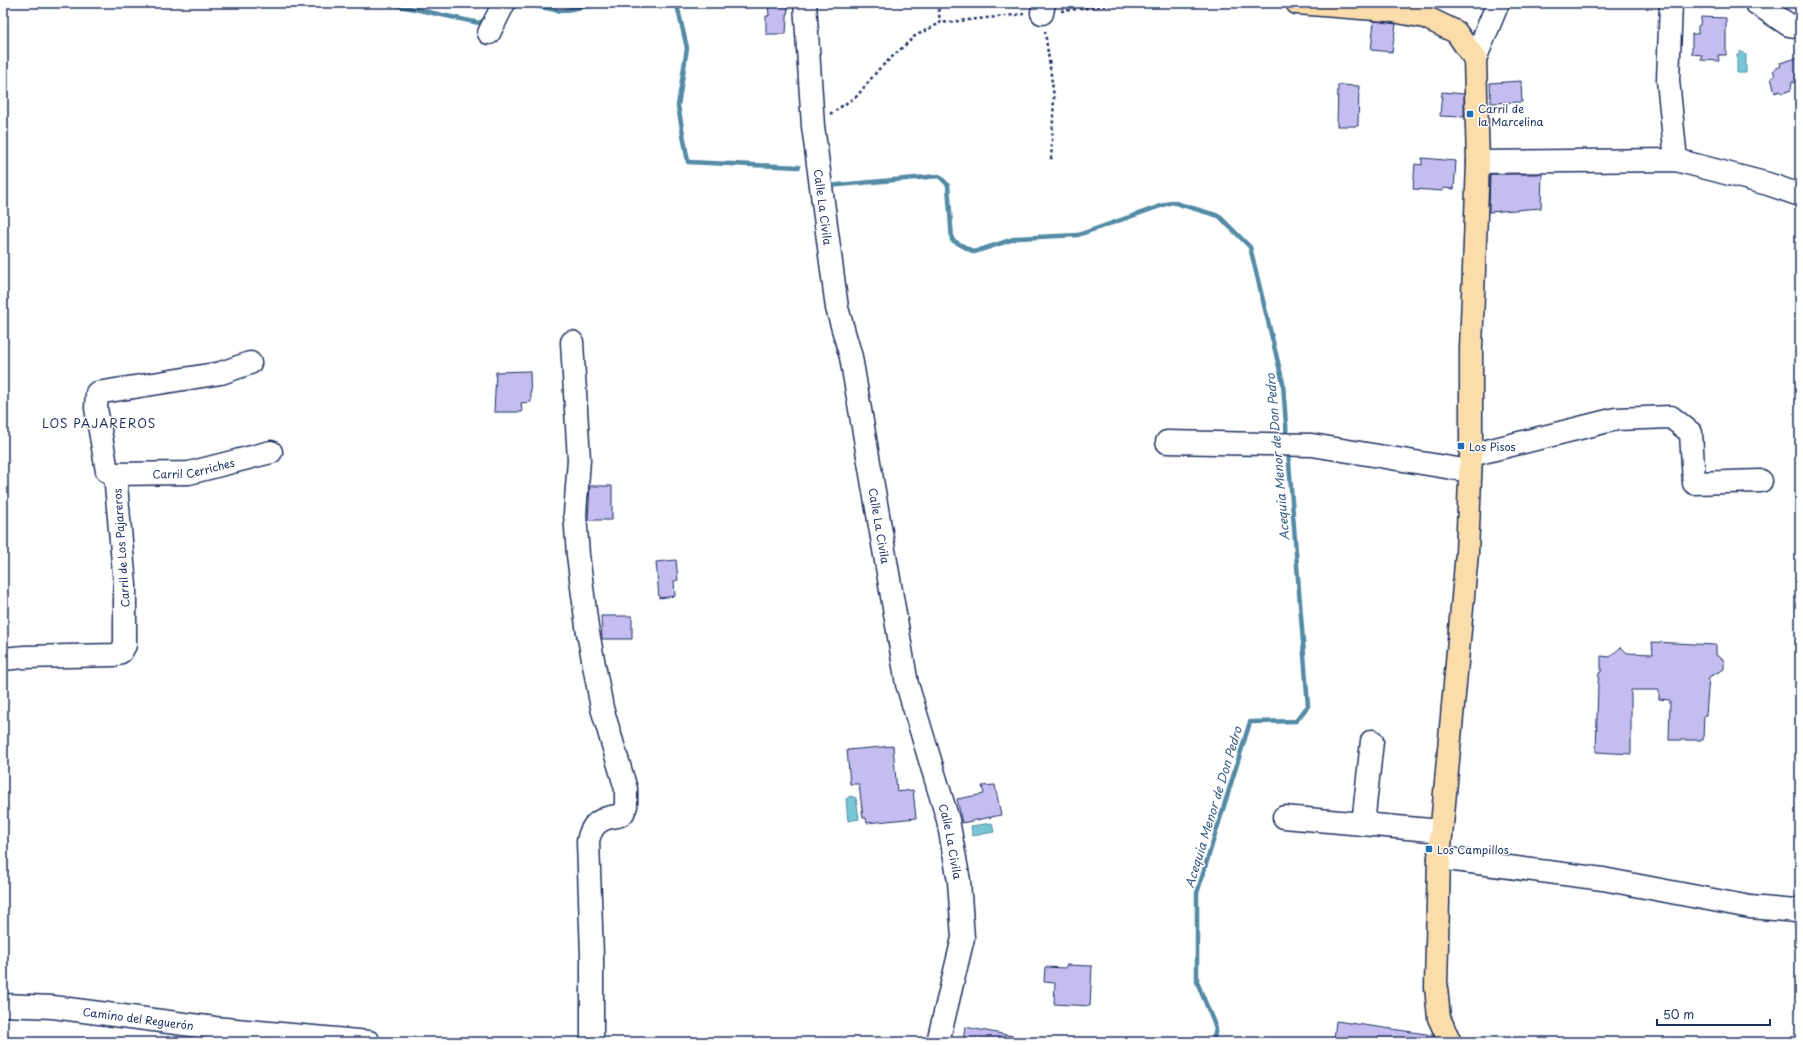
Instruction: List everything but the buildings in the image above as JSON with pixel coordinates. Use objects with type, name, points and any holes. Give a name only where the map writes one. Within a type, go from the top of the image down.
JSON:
[{"type":"main road","points":[[1297,3],[1388,10],[1425,18],[1456,32],[1476,59],[1478,162],[1471,348],[1470,463],[1467,553],[1439,858],[1436,987],[1439,1018],[1450,1042]]},
{"type":"street","points":[[489,33],[504,3]]},
{"type":"street","name":"Calle La Civila","points":[[805,3],[813,126],[837,308],[851,357],[907,684],[948,820],[959,881],[963,938],[938,1042]]},
{"type":"street","points":[[1476,59],[1498,3]]},
{"type":"street","points":[[1671,3],[1668,80],[1676,160]]},
{"type":"street","points":[[1756,3],[1789,25],[1800,27]]},
{"type":"street","points":[[1478,162],[1676,160],[1800,194]]},
{"type":"street","points":[[572,342],[579,460],[575,514],[578,555],[587,627],[602,708],[623,777],[626,794],[623,813],[620,816],[599,821],[593,826],[588,841],[592,956],[592,1042]]},
{"type":"street","name":"Carril de Los Pajareros","points":[[3,659],[24,657],[110,656],[118,654],[123,648],[125,641],[125,584],[115,474],[107,472],[96,408],[97,393],[221,373],[250,363]]},
{"type":"street","points":[[1168,442],[1312,445],[1470,463],[1616,419],[1671,418],[1691,433],[1694,483],[1761,481]]},
{"type":"street","name":"Carril Cerriches","points":[[115,474],[189,473],[271,452]]},
{"type":"street","points":[[1363,824],[1372,741]]},
{"type":"street","points":[[1284,817],[1430,830],[1441,828]]},
{"type":"street","points":[[1439,858],[1603,879],[1750,907],[1796,911],[1800,908]]},
{"type":"street","name":"Camino del Reguerón","points":[[3,1005],[53,1007],[215,1028],[369,1042]]},
{"type":"path","points":[[1043,8],[1054,97],[1051,162]]},
{"type":"path","points":[[813,126],[857,96],[879,69],[915,36],[940,23]]},
{"type":"water","points":[[1740,51],[1746,55],[1746,73],[1737,73],[1737,55],[1739,55]]},
{"type":"water","points":[[850,796],[856,798],[859,819],[848,821],[846,799]]},
{"type":"water","points":[[992,823],[994,832],[972,836],[971,826]]},
{"type":"waterway","name":"Acequia Menor de Don Pedro","points":[[387,3],[479,23],[488,18]]},
{"type":"waterway","name":"Acequia Menor de Don Pedro","points":[[520,3],[561,11],[602,3]]},
{"type":"waterway","name":"Acequia Menor de Don Pedro","points":[[658,3],[677,5],[687,48],[678,106],[688,162],[799,167]]},
{"type":"waterway","name":"Acequia Menor de Don Pedro","points":[[827,186],[939,176],[948,185],[952,240],[974,252],[1017,238],[1078,235],[1172,202],[1219,216],[1250,247],[1283,383],[1287,439]]},
{"type":"waterway","name":"Acequia Menor de Don Pedro","points":[[1213,1042],[1216,1028],[1197,982],[1197,893],[1250,722],[1296,721],[1308,706],[1288,450]]},
{"type":"place","name":"Carril de la Marcelina","points":[[1470,114]]},
{"type":"place","name":"Los Pisos","points":[[1461,446]]},
{"type":"place","name":"Los Campillos","points":[[1429,849]]},
{"type":"district","name":"LOS PAJAREROS","points":[[99,423]]}]
